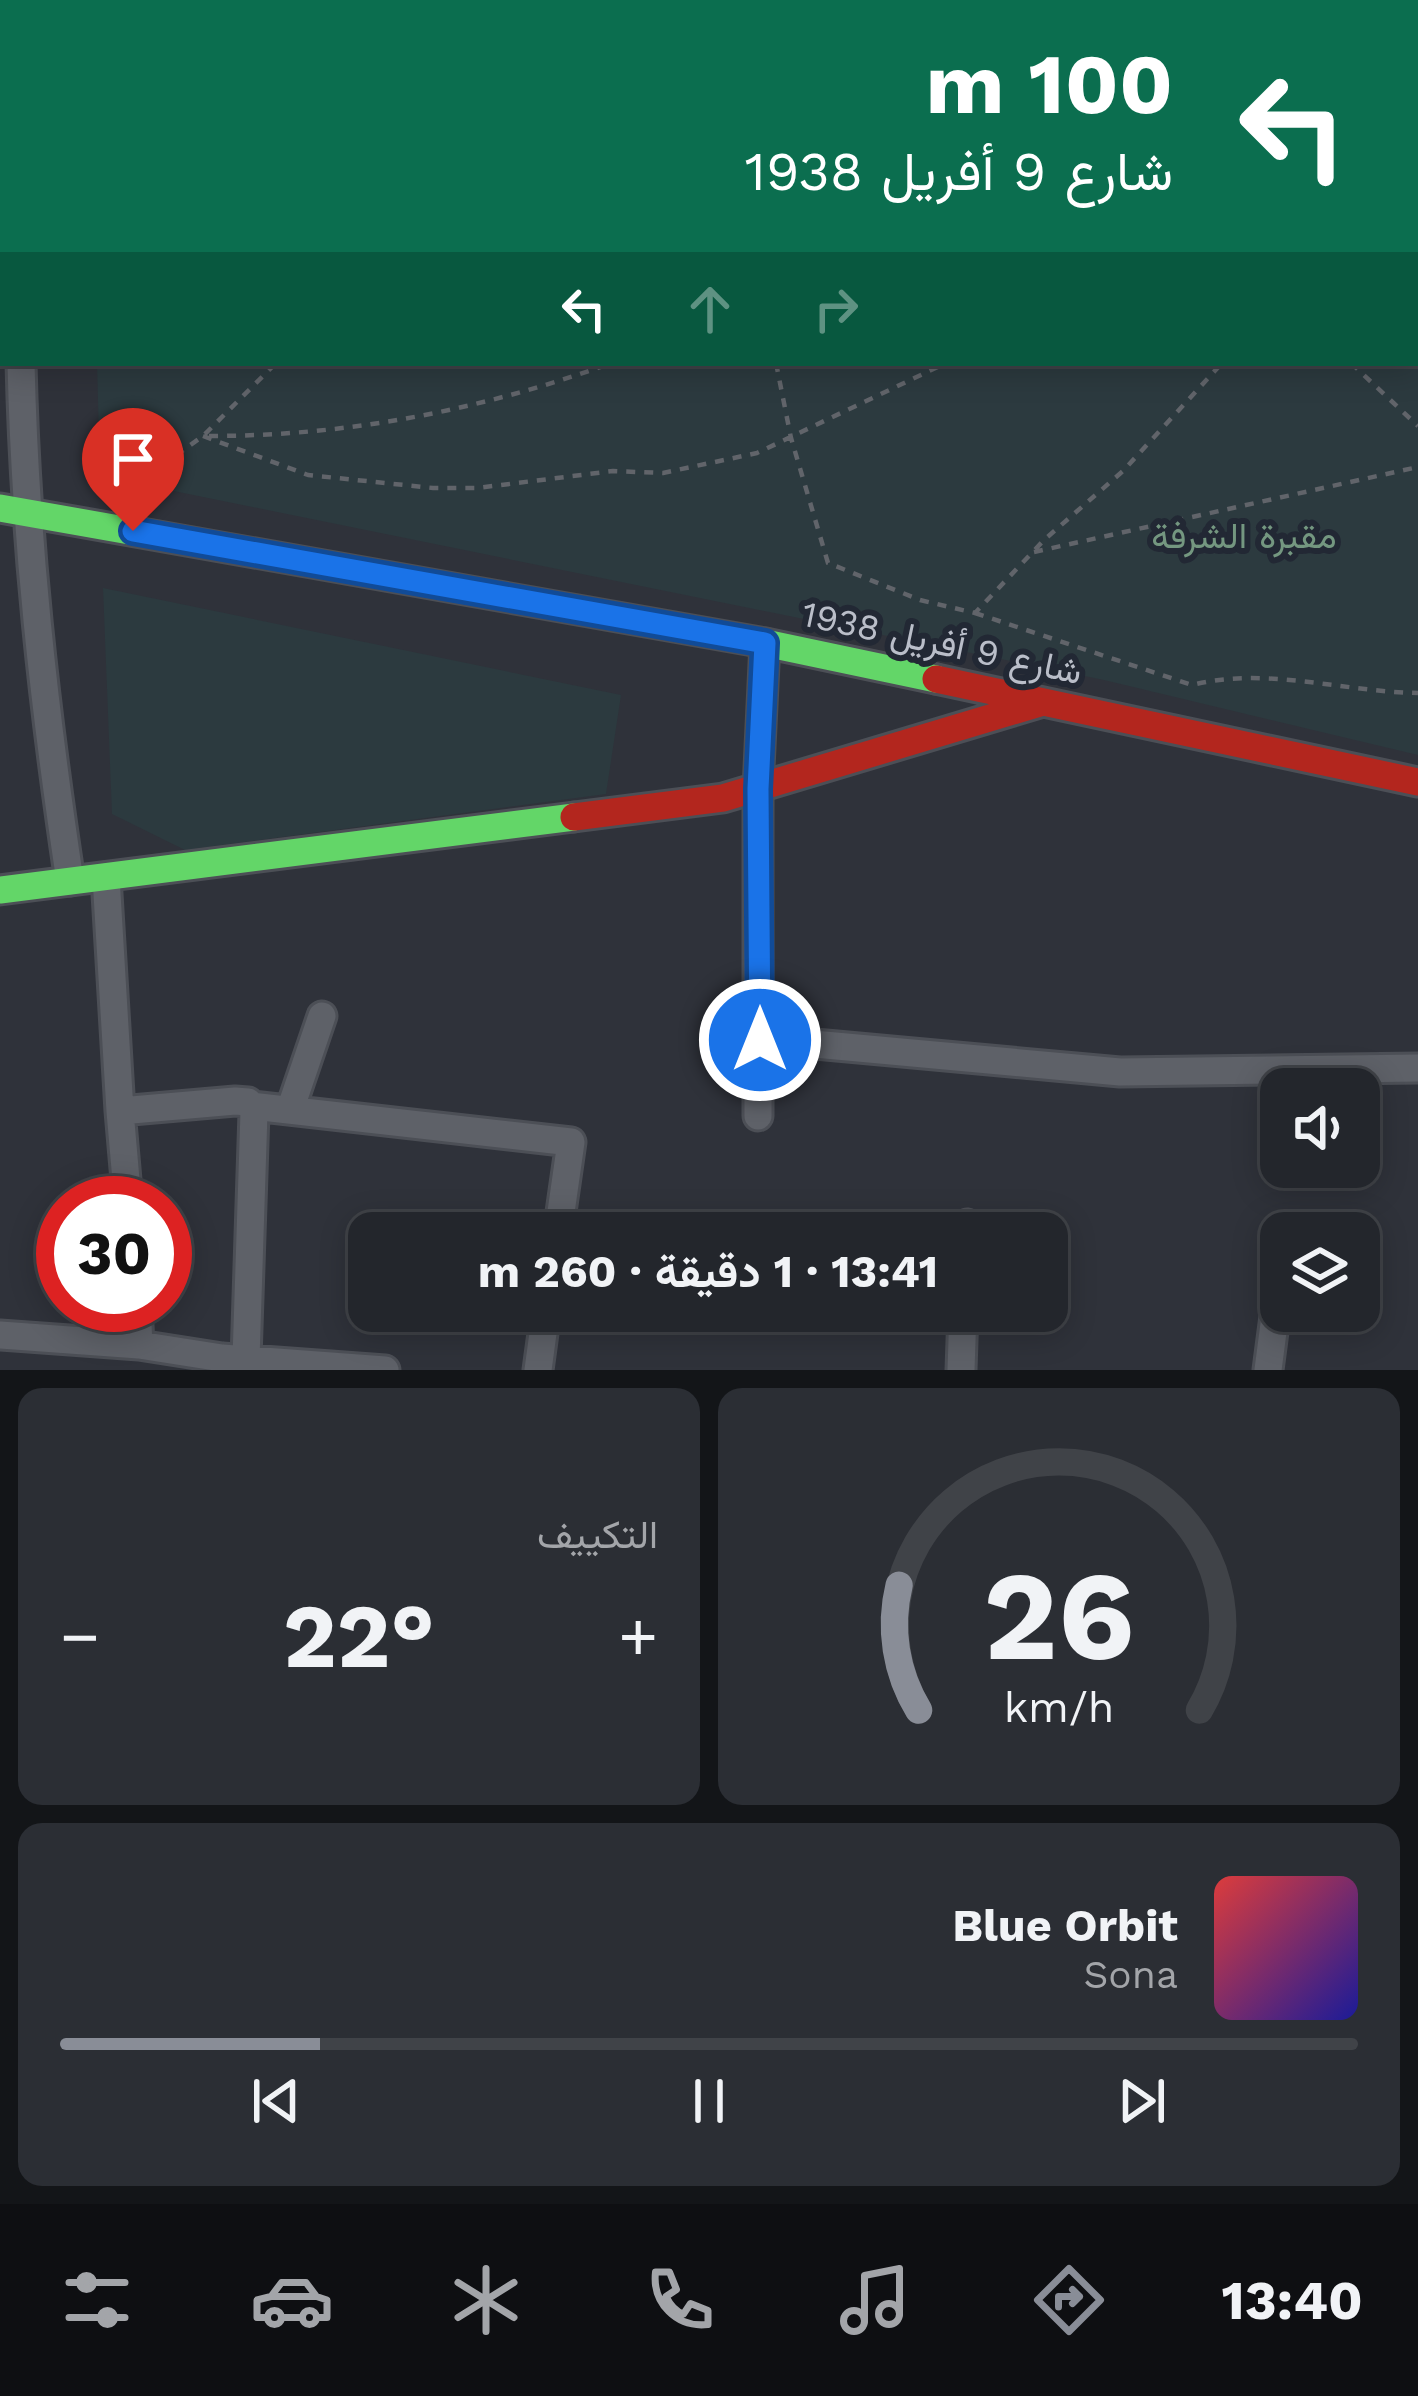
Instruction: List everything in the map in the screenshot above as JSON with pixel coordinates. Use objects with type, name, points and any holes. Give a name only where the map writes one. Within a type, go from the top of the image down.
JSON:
[{"type":"street","points":[[21,366],[12,510],[70,881]]},
{"type":"street","name":"شارع 9 أفريل 1938","points":[[12,510],[765,643],[1418,782]]},
{"type":"street","points":[[758,1116],[758,789],[765,643]]},
{"type":"street","points":[[0,890],[723,798],[1049,700]]},
{"type":"street","points":[[106,877],[126,1176]]},
{"type":"street","points":[[290,1110],[322,1016]]},
{"type":"street","points":[[760,1040],[1120,1072],[1418,1068]]},
{"type":"street","points":[[120,1112],[235,1101],[571,1142],[561,1212]]},
{"type":"street","points":[[229,1362],[253,1260],[252,1106]]},
{"type":"street","points":[[138,1332],[139,1345]]},
{"type":"street","points":[[538,1370],[543,1332]]},
{"type":"street","points":[[961,1370],[962,1332]]},
{"type":"street","points":[[1268,1370],[1273,1332]]},
{"type":"street","points":[[0,1335],[139,1345],[229,1362],[385,1370]]},
{"type":"path","points":[[133,531],[158,469],[203,436],[273,366]]},
{"type":"path","points":[[203,436],[305,436],[449,414],[602,366]]},
{"type":"path","points":[[777,366],[791,437],[828,563],[920,600],[975,613],[1192,685],[1220,678],[1284,679],[1418,693]]},
{"type":"path","points":[[203,436],[308,475],[477,488],[613,471],[663,473],[757,453],[940,366]]},
{"type":"path","points":[[975,613],[1123,471],[1219,366]]},
{"type":"path","points":[[1354,366],[1418,426]]},
{"type":"path","points":[[1034,552],[1418,466]]},
{"type":"green space","name":"مقبرة الشرفة","points":[[97,366],[1418,366],[1418,755],[1104,680],[100,476]]},
{"type":"green space","points":[[103,588],[621,695],[606,794],[185,850],[112,814]]},
{"type":"traffic: fast","points":[[0,508],[765,643],[936,679]]},
{"type":"traffic: fast","points":[[0,890],[574,817]]},
{"type":"traffic: jam","points":[[936,679],[1418,782]]},
{"type":"traffic: jam","points":[[574,817],[723,798],[1043,702]]},
{"type":"route","points":[[133,531],[765,643],[758,789],[760,1040]]}]
